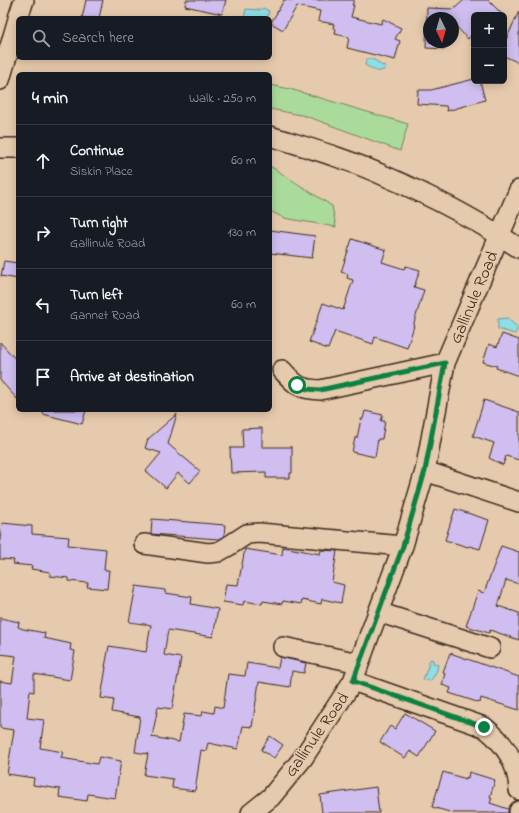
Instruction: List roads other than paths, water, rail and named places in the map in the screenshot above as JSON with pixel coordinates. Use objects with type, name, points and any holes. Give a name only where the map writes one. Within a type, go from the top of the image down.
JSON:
[{"type":"street","points":[[19,16],[24,0]]},
{"type":"street","points":[[5,74],[16,26]]},
{"type":"street","points":[[272,137],[384,175],[444,204],[519,248]]},
{"type":"street","points":[[0,148],[16,148]]},
{"type":"street","name":"Gallinule Road","points":[[251,813],[271,797],[303,758],[353,681],[403,546],[425,471],[445,363],[519,190]]},
{"type":"street","points":[[282,370],[297,385],[307,389],[320,390],[445,363]]},
{"type":"street","points":[[425,471],[519,502]]},
{"type":"street","points":[[144,544],[208,553],[218,552],[247,534],[259,533],[403,546]]},
{"type":"street","points":[[378,612],[490,648]]},
{"type":"street","points":[[283,647],[359,663]]},
{"type":"street","points":[[353,681],[484,727],[494,734],[512,758],[515,766],[519,790]]},
{"type":"water","points":[[263,8],[269,11],[268,16],[244,16],[246,9],[260,10]]},
{"type":"water","points":[[367,59],[371,59],[382,66],[384,65],[386,68],[380,71],[373,70],[365,65]]},
{"type":"water","points":[[507,318],[518,328],[515,334],[498,329],[498,319]]},
{"type":"water","points":[[431,659],[433,660],[433,663],[438,665],[433,678],[430,681],[423,679]]}]
